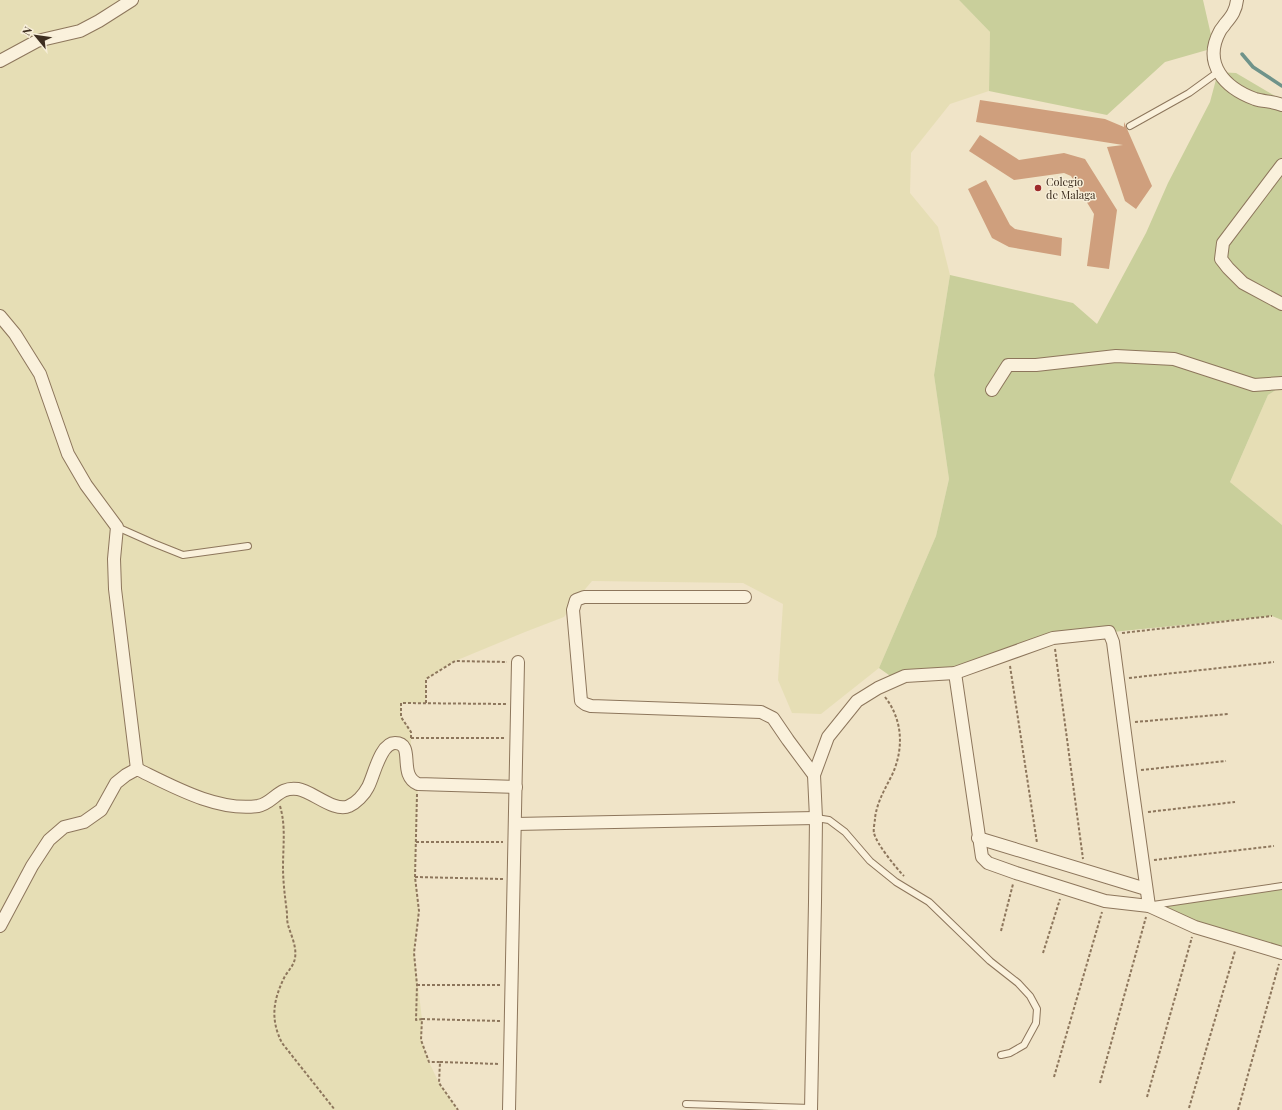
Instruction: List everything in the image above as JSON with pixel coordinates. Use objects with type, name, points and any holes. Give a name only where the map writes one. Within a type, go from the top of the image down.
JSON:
[{"type":"street","points":[[0,60],[37,41],[80,31],[132,0]]},
{"type":"street","points":[[1237,0],[1236,9],[1232,17],[1220,31],[1214,48],[1214,62],[1218,72],[1225,82],[1241,92],[1256,99],[1282,105]]},
{"type":"street","points":[[1282,165],[1223,243],[1221,259],[1243,283],[1282,304]]},
{"type":"street","points":[[0,316],[15,334],[40,374],[68,454],[86,485],[117,527],[114,559],[115,589],[137,769]]},
{"type":"street","points":[[992,390],[1008,365],[1036,365],[1116,356],[1174,359],[1254,385],[1282,383]]},
{"type":"street","points":[[745,597],[584,597],[576,600],[573,610],[581,701],[591,706],[761,712],[773,718],[814,775]]},
{"type":"street","points":[[811,1109],[816,818],[814,775],[828,737],[857,701],[878,688],[905,676],[955,673],[1053,638],[1110,634],[1113,642],[1149,906]]},
{"type":"street","points":[[509,1110],[518,662]]},
{"type":"street","points":[[955,673],[978,838],[982,857],[988,863],[1105,901],[1149,906],[1195,927],[1282,953]]},
{"type":"street","points":[[137,769],[204,799],[232,806],[250,807],[265,805],[277,794],[292,788],[301,789],[338,807],[347,808],[354,803],[368,788],[379,759],[385,748],[394,743],[399,744],[404,748],[407,755],[407,772],[411,779],[418,784],[516,787]]},
{"type":"street","points":[[0,926],[32,866],[49,840],[64,827],[84,822],[101,810],[116,783],[137,769]]},
{"type":"street","points":[[515,824],[816,818]]},
{"type":"street","points":[[978,838],[1146,889]]},
{"type":"lane","points":[[1130,126],[1189,93],[1218,72]]},
{"type":"lane","points":[[117,527],[153,544],[183,555],[248,546]]},
{"type":"lane","points":[[816,818],[829,820],[845,832],[870,861],[896,882],[929,902],[990,961],[1018,983],[1030,996],[1037,1009],[1036,1023],[1024,1045],[1010,1053],[1001,1055]]},
{"type":"lane","points":[[1149,906],[1282,886]]},
{"type":"lane","points":[[686,1104],[811,1109]]},
{"type":"path","points":[[1110,634],[1272,616]]},
{"type":"path","points":[[1053,638],[1084,870]]},
{"type":"path","points":[[1009,654],[1039,856]]},
{"type":"path","points":[[426,703],[426,679],[455,661],[518,662]]},
{"type":"path","points":[[1118,679],[1274,662]]},
{"type":"path","points":[[878,688],[889,702],[898,720],[901,740],[896,766],[876,810],[874,833],[894,866],[904,876]]},
{"type":"path","points":[[411,744],[411,732],[401,717],[401,703],[517,704]]},
{"type":"path","points":[[1124,723],[1228,714]]},
{"type":"path","points":[[411,738],[516,738]]},
{"type":"path","points":[[1130,771],[1226,761]]},
{"type":"path","points":[[418,784],[415,877],[419,911],[414,953],[417,985],[416,1020],[511,1021]]},
{"type":"path","points":[[277,794],[283,814],[284,880],[288,924],[295,950],[295,957],[276,997],[274,1016],[278,1034],[282,1043],[335,1110]]},
{"type":"path","points":[[1137,814],[1235,802]]},
{"type":"path","points":[[416,842],[514,842]]},
{"type":"path","points":[[1143,862],[1274,846]]},
{"type":"path","points":[[1001,931],[1016,873]]},
{"type":"path","points":[[415,877],[514,879]]},
{"type":"path","points":[[1043,953],[1064,888]]},
{"type":"path","points":[[1054,1077],[1105,901]]},
{"type":"path","points":[[1100,1083],[1149,906]]},
{"type":"path","points":[[1146,1097],[1195,927]]},
{"type":"path","points":[[1189,1108],[1238,940]]},
{"type":"path","points":[[1238,1110],[1282,953]]},
{"type":"path","points":[[417,985],[512,985]]},
{"type":"path","points":[[422,1019],[421,1040],[429,1062],[510,1064]]},
{"type":"path","points":[[440,1062],[439,1083],[458,1110]]},
{"type":"shaded area","points":[[0,0],[959,0],[990,32],[989,91],[950,104],[911,153],[910,193],[938,227],[950,275],[934,375],[949,479],[936,536],[879,668],[821,714],[792,713],[778,680],[783,604],[743,583],[592,581],[564,617],[455,661],[426,679],[426,703],[401,703],[401,717],[411,732],[411,744],[407,755],[418,784],[415,877],[419,911],[414,953],[422,1019],[421,1040],[439,1083],[458,1110],[0,1110]],"holes":[[[134,741],[137,769],[169,785],[126,775]]]},
{"type":"shaded area","points":[[1282,386],[1282,525],[1230,482],[1268,395]]},
{"type":"green space","points":[[959,0],[1203,0],[1214,48],[1165,62],[1107,115],[989,91],[990,32]]},
{"type":"green space","points":[[1218,72],[1236,73],[1282,100],[1282,386],[1268,395],[1230,482],[1282,525],[1282,620],[1272,616],[1063,637],[955,673],[896,680],[879,668],[936,536],[949,479],[934,375],[950,275],[1073,303],[1097,324],[1146,233],[1168,183],[1210,102]]},
{"type":"green space","points":[[1282,886],[1282,953],[1149,906]]},
{"type":"building","points":[[980,100],[1105,119],[1124,127],[1124,122],[1152,186],[1136,209],[1125,201],[1107,147],[1123,145],[976,122]]},
{"type":"building","points":[[980,135],[1019,160],[1064,153],[1085,159],[1117,210],[1109,269],[1087,266],[1094,214],[1071,176],[1064,173],[1014,180],[969,151]]},
{"type":"building","points":[[986,180],[1010,225],[1015,229],[1062,238],[1061,256],[1009,247],[992,238],[968,189]]},
{"type":"waterway","points":[[1242,54],[1253,67],[1282,86]]},
{"type":"place","name":"Colegio de Malaga","points":[[1038,188]]}]
